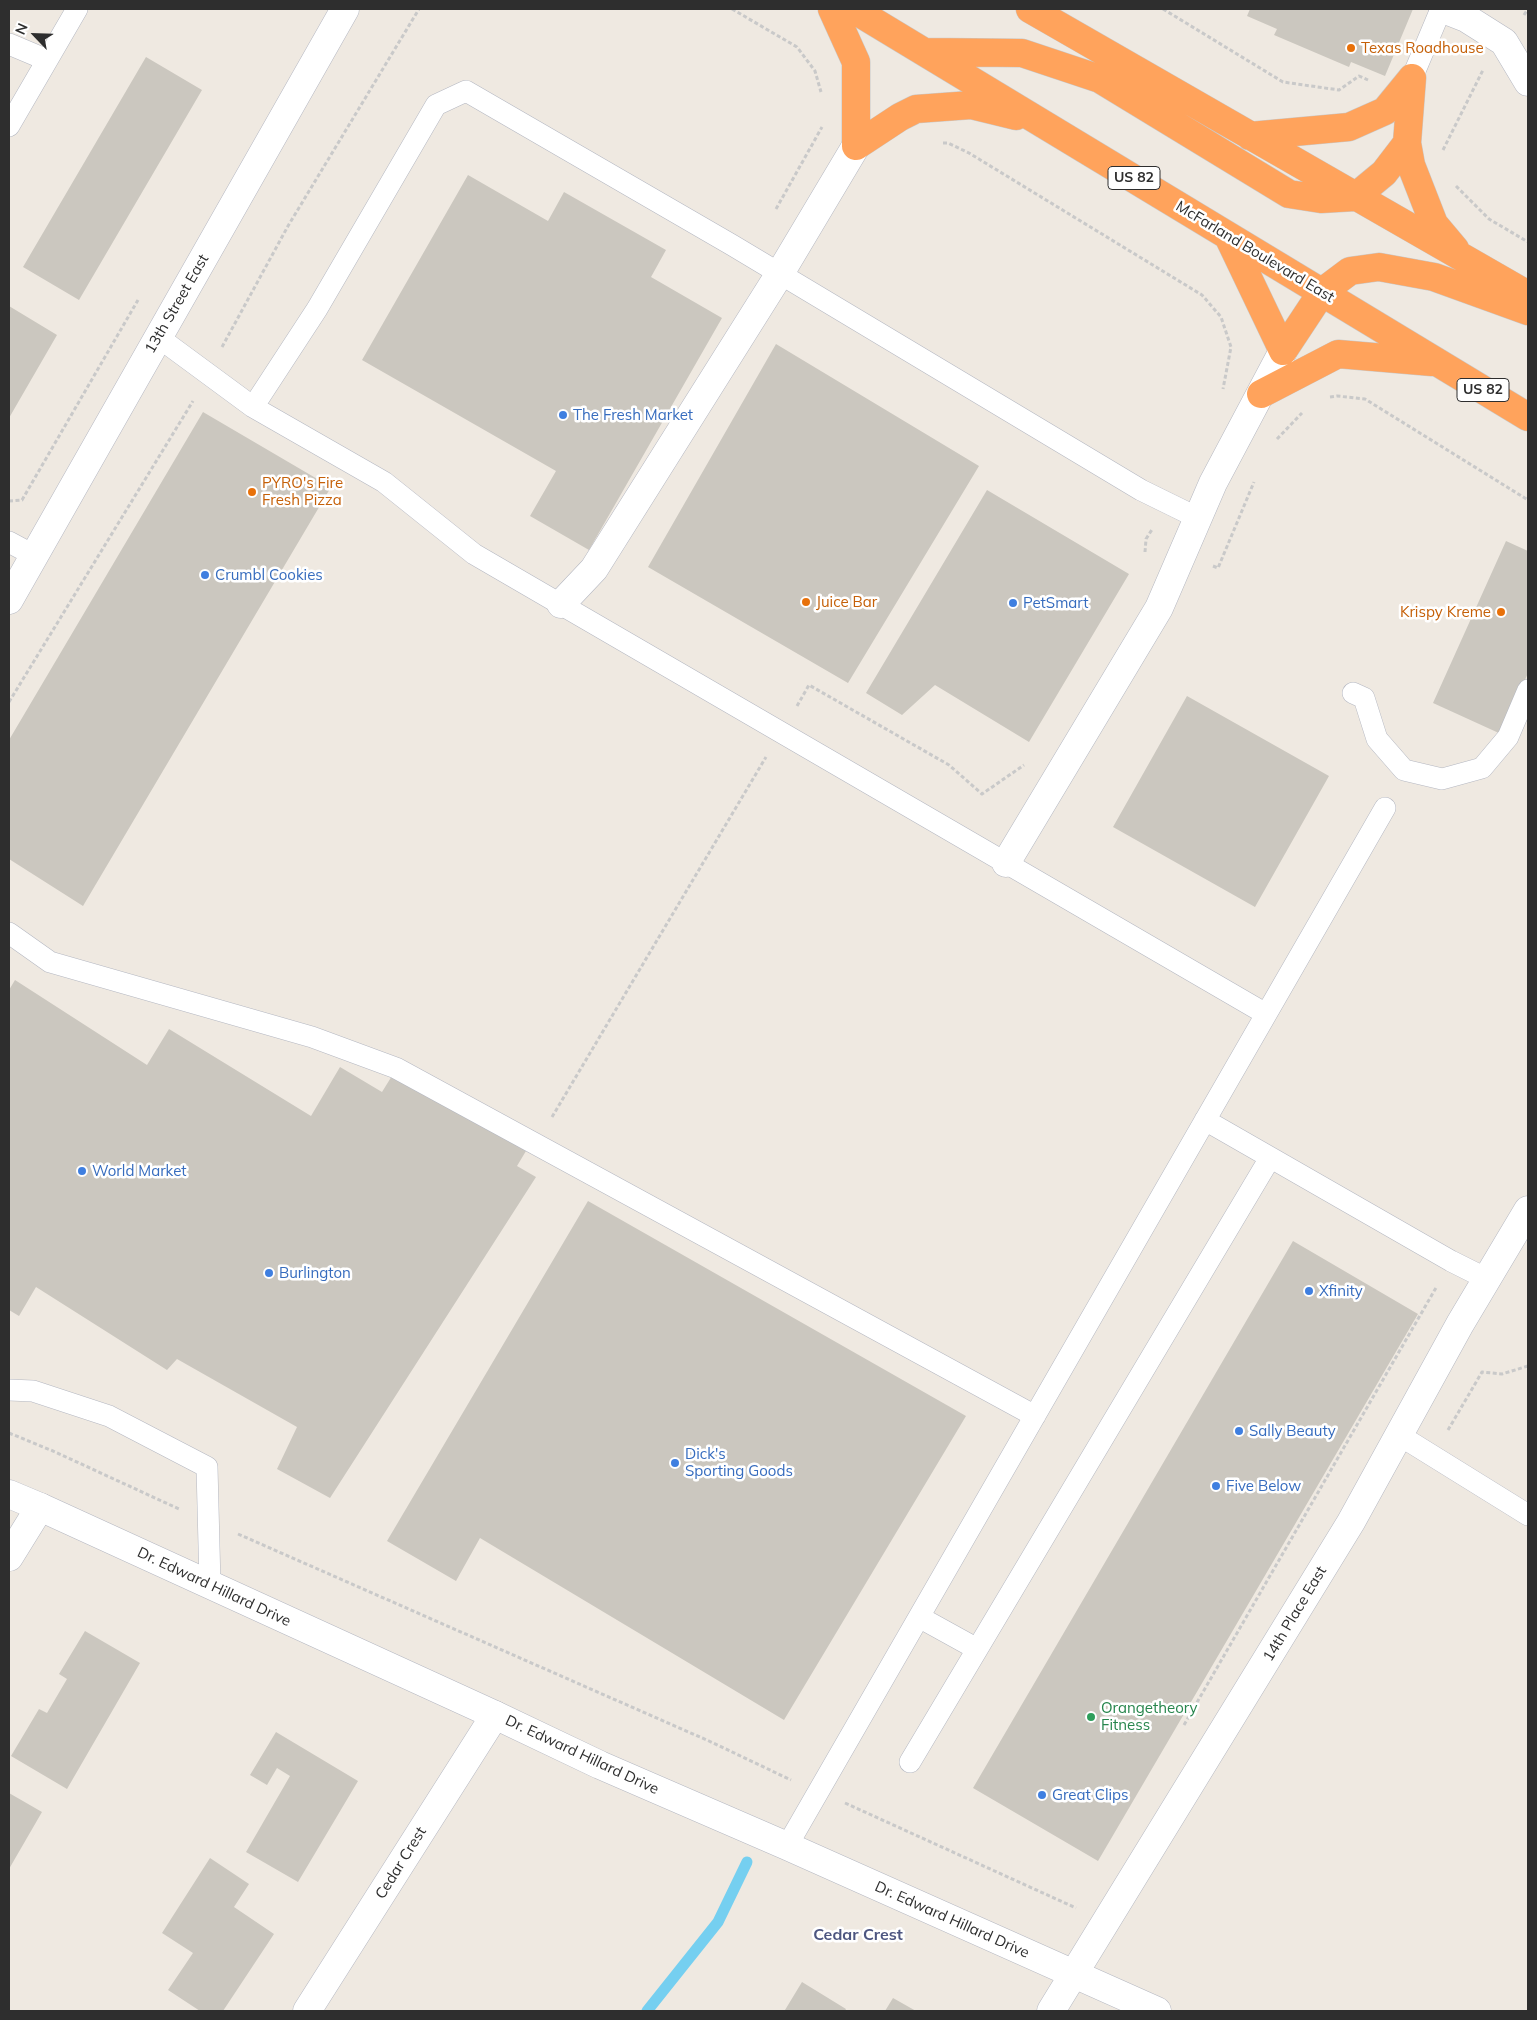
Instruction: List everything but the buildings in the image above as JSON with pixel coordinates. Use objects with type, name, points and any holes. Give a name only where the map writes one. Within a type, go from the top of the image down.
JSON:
[{"type":"highway","points":[[832,9],[856,62],[856,146]]},
{"type":"highway","name":"McFarland Boulevard East","points":[[853,9],[1528,417]]},
{"type":"highway","points":[[1030,9],[1528,295]]},
{"type":"highway","points":[[925,52],[1022,53],[1100,80],[1289,194],[1321,200],[1356,197],[1384,173],[1407,143]]},
{"type":"highway","points":[[1250,136],[1349,127],[1385,111],[1412,78]]},
{"type":"highway","points":[[1412,78],[1407,143],[1411,165],[1434,224],[1466,260]]},
{"type":"highway","points":[[856,146],[900,117],[916,109],[971,105],[1040,121]]},
{"type":"highway","points":[[1228,236],[1283,351]]},
{"type":"highway","points":[[1283,351],[1322,292],[1350,271],[1379,267],[1434,278],[1528,311]]},
{"type":"highway","points":[[1261,394],[1338,354],[1438,362]]},
{"type":"street","name":"13th Street East","points":[[9,600],[345,9]]},
{"type":"street","points":[[1442,9],[1466,18],[1504,42],[1528,82]]},
{"type":"street","points":[[560,604],[594,569],[779,275],[856,146]]},
{"type":"street","points":[[1006,863],[1159,608],[1213,483],[1283,351]]},
{"type":"street","name":"14th Place East","points":[[1051,2011],[1350,1522],[1487,1279],[1525,1224]]},
{"type":"street","name":"Dr. Edward Hillard Drive","points":[[9,1494],[495,1715],[600,1765],[1157,2011]]},
{"type":"street","points":[[9,1557],[40,1507]]},
{"type":"street","name":"Cedar Crest","points":[[306,2011],[495,1715]]},
{"type":"lane","points":[[9,126],[77,9]]},
{"type":"lane","points":[[1412,78],[1442,9]]},
{"type":"lane","points":[[9,44],[47,60]]},
{"type":"lane","points":[[253,407],[317,309],[436,105],[466,91],[750,256],[1141,490],[1198,518]]},
{"type":"lane","points":[[158,337],[253,407],[384,482],[474,554],[1266,1014]]},
{"type":"lane","points":[[9,542],[35,556]]},
{"type":"lane","points":[[1353,693],[1364,698],[1377,739],[1404,770],[1442,779],[1482,768],[1508,737],[1528,690]]},
{"type":"lane","points":[[787,1846],[1386,808]]},
{"type":"lane","points":[[9,933],[50,962],[312,1036],[396,1068],[1035,1416]]},
{"type":"lane","points":[[1205,1120],[1451,1261],[1487,1279]]},
{"type":"lane","points":[[910,1762],[1270,1158]]},
{"type":"lane","points":[[9,1390],[33,1390],[109,1416],[207,1467],[210,1585]]},
{"type":"lane","points":[[1399,1435],[1528,1515]]},
{"type":"lane","points":[[919,1617],[977,1650]]},
{"type":"path","points":[[232,329],[288,226],[419,9]]},
{"type":"path","points":[[732,9],[797,47],[815,71],[822,95]]},
{"type":"path","points":[[1442,153],[1479,74],[1528,9]]},
{"type":"path","points":[[750,256],[824,122]]},
{"type":"path","points":[[939,143],[948,143],[969,154],[1202,296],[1221,317],[1231,347],[1223,391]]},
{"type":"path","points":[[1322,399],[1338,396],[1365,399],[1528,500]]},
{"type":"path","points":[[1271,445],[1308,406]]},
{"type":"path","points":[[9,702],[190,407]]},
{"type":"path","points":[[1183,552],[1218,568],[1257,474]]},
{"type":"path","points":[[1180,1733],[1451,1261]]},
{"type":"path","points":[[1433,1456],[1482,1372],[1502,1374],[1528,1366]]},
{"type":"path","points":[[9,1433],[53,1451],[154,1499]]},
{"type":"path","points":[[269,1547],[709,1741],[773,1772]]},
{"type":"path","points":[[852,1806],[1107,1921]]},
{"type":"path","points":[[1073,1907],[1079,1900]]},
{"type":"waterway","points":[[647,2011],[718,1922],[747,1862]]},
{"type":"place","name":"Texas Roadhouse","points":[[1351,48]]},
{"type":"place","name":"The Fresh Market","points":[[563,415]]},
{"type":"place","name":"PYRO's Fire Fresh Pizza","points":[[252,492]]},
{"type":"place","name":"Crumbl Cookies","points":[[205,575]]},
{"type":"place","name":"Juice Bar","points":[[806,602]]},
{"type":"place","name":"PetSmart","points":[[1013,603]]},
{"type":"place","name":"Krispy Kreme","points":[[1501,612]]},
{"type":"place","name":"World Market","points":[[82,1171]]},
{"type":"place","name":"Burlington","points":[[269,1273]]},
{"type":"place","name":"Xfinity","points":[[1309,1291]]},
{"type":"place","name":"Sally Beauty","points":[[1239,1431]]},
{"type":"place","name":"Dick's Sporting Goods","points":[[675,1463]]},
{"type":"place","name":"Five Below","points":[[1216,1486]]},
{"type":"place","name":"Orangetheory Fitness","points":[[1091,1717]]},
{"type":"place","name":"Great Clips","points":[[1042,1795]]},
{"type":"district","name":"Cedar Crest","points":[[858,1935]]}]
